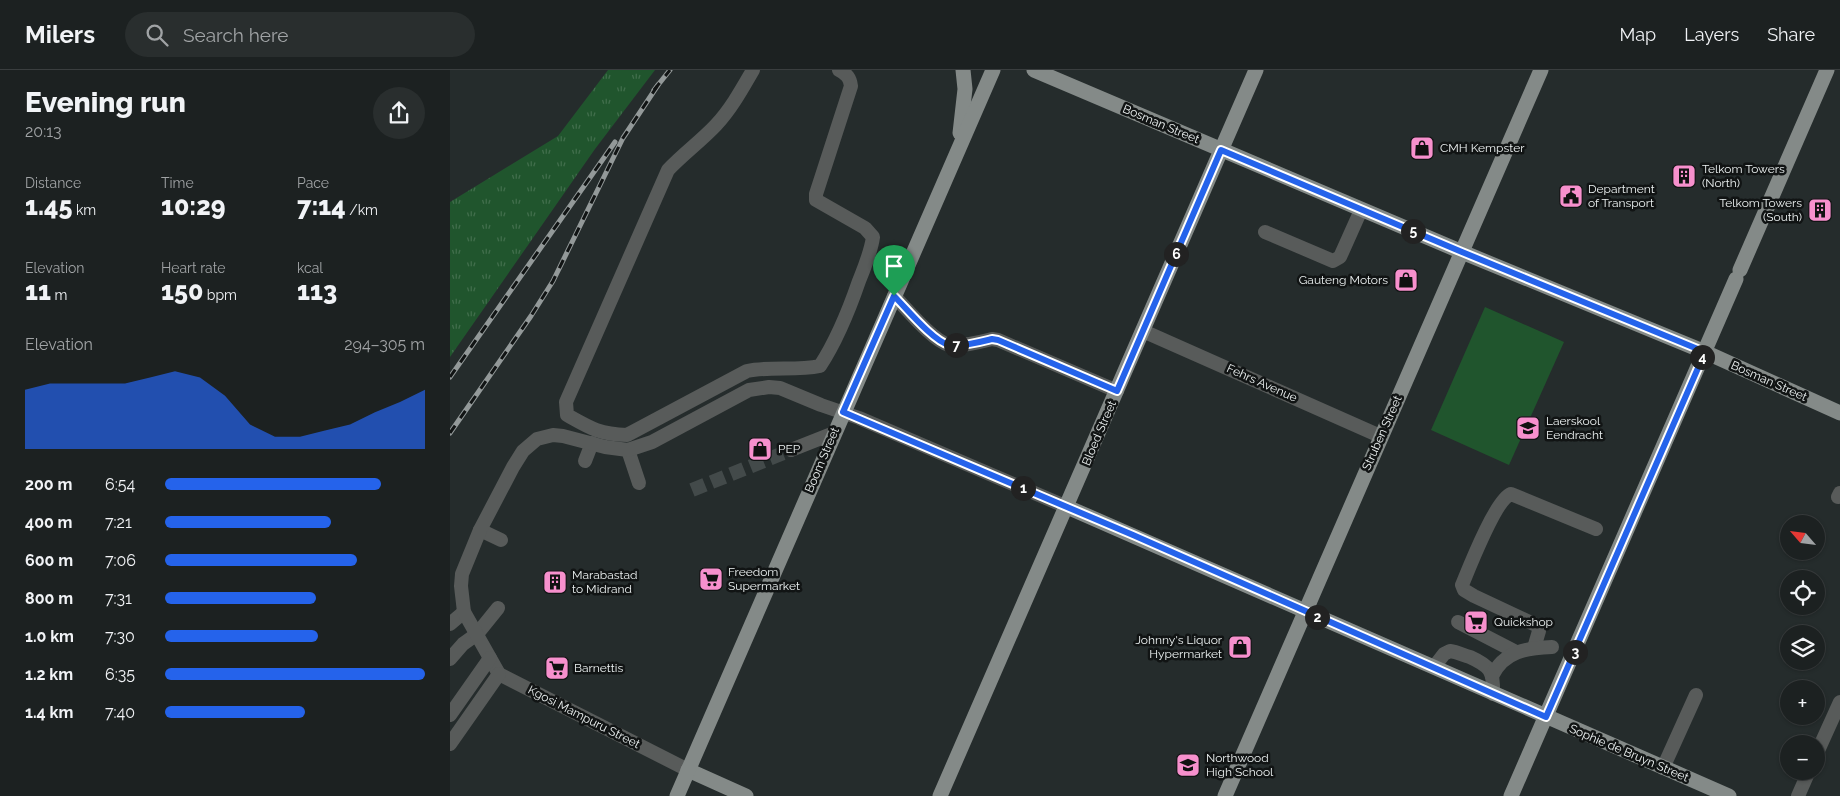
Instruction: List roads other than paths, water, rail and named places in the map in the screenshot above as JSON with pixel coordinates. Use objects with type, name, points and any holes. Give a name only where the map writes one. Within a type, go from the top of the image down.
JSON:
[{"type":"main road","points":[[958,150],[965,89],[963,70]]},
{"type":"main road","name":"Boom Street","points":[[677,796],[992,70]]},
{"type":"main road","name":"Bosman Street","points":[[1034,70],[1361,210],[1705,352],[1840,413]]},
{"type":"main road","name":"Bloed Street","points":[[940,796],[1256,70]]},
{"type":"main road","name":"Struben Street","points":[[1225,796],[1380,436],[1541,70]]},
{"type":"main road","points":[[1512,796],[1827,70]]},
{"type":"main road","name":"Sophie de Bruyn Street","points":[[1067,507],[1729,796]]},
{"type":"main road","name":"Kgosi Mampuru Street","points":[[688,770],[746,796]]},
{"type":"street","points":[[753,70],[717,124],[668,170],[566,402],[567,415],[595,431],[609,434],[627,434],[747,371],[820,366],[852,302],[872,248],[874,237],[865,228],[816,200],[816,194],[852,86],[851,80],[845,73],[839,70]]},
{"type":"street","points":[[1265,232],[1333,261],[1340,257],[1361,210]]},
{"type":"street","points":[[894,296],[941,342],[951,345],[992,339],[998,340],[1117,391]]},
{"type":"street","name":"Fehrs Avenue","points":[[1143,331],[1380,436]]},
{"type":"street","name":"Sophie de Bruyn Street","points":[[480,530],[517,459],[533,442],[553,435],[628,450],[652,442],[744,392],[760,388],[780,388],[843,412],[1067,507]]},
{"type":"street","points":[[791,450],[834,433]]},
{"type":"street","points":[[585,461],[592,443]]},
{"type":"street","points":[[628,450],[639,483]]},
{"type":"street","points":[[1534,648],[1539,631],[1538,626],[1474,596],[1464,590],[1462,585],[1492,517],[1502,500],[1511,494],[1596,529]]},
{"type":"street","points":[[450,744],[499,674],[464,612],[461,586],[462,574],[480,530],[501,540]]},
{"type":"street","points":[[450,659],[463,644],[476,634],[498,608]]},
{"type":"street","points":[[450,624],[464,612]]},
{"type":"street","points":[[1458,622],[1516,652]]},
{"type":"street","points":[[1492,676],[1502,661],[1516,652],[1552,647]]},
{"type":"street","points":[[1434,667],[1447,652],[1456,652],[1487,666],[1492,676],[1493,694]]},
{"type":"street","points":[[450,715],[490,658]]},
{"type":"street","name":"Kgosi Mampuru Street","points":[[499,674],[688,770]]},
{"type":"street","points":[[1663,768],[1696,695]]},
{"type":"street","points":[[1825,735],[1840,702]]},
{"type":"street","points":[[1798,796],[1805,780]]},
{"type":"tunnel","points":[[692,490],[791,450]]},
{"type":"railway","points":[[654,90],[670,70]]},
{"type":"railway","points":[[450,433],[553,281],[623,138],[658,85]]},
{"type":"railway","points":[[450,377],[615,142]]},
{"type":"place","name":"CMH Kempster","points":[[1422,148]]},
{"type":"place","name":"Telkom Towers (North)","points":[[1684,176]]},
{"type":"place","name":"Department of Transport","points":[[1571,196]]},
{"type":"place","name":"Telkom Towers (South)","points":[[1820,210]]},
{"type":"place","name":"Gauteng Motors","points":[[1406,280]]},
{"type":"place","name":"Laerskool Eendracht","points":[[1528,428]]},
{"type":"place","name":"PEP","points":[[760,449]]},
{"type":"place","name":"Freedom Supermarket","points":[[711,579]]},
{"type":"place","name":"Marabastad to Midrand","points":[[555,582]]},
{"type":"place","name":"Quickshop","points":[[1476,622]]},
{"type":"place","name":"Johnny's Liquor Hypermarket","points":[[1240,647]]},
{"type":"place","name":"Barnettis","points":[[557,668]]},
{"type":"place","name":"Northwood High School","points":[[1188,765]]}]
